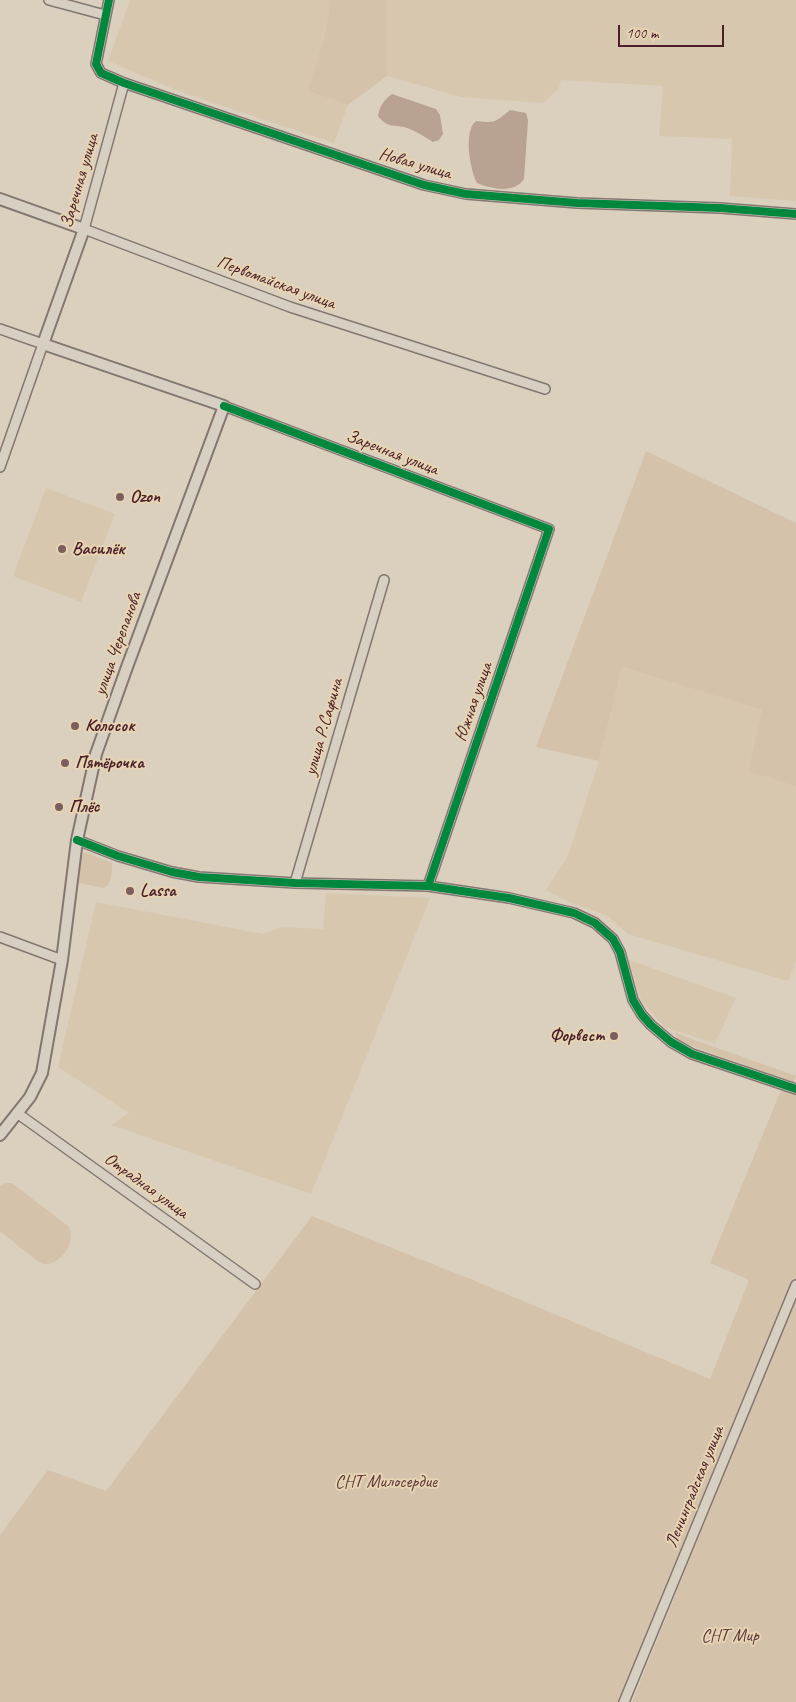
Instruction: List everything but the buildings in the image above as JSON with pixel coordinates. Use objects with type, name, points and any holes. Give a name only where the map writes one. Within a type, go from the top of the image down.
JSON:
[{"type":"main road","name":"Первомайская улица","points":[[0,199],[84,229]]},
{"type":"main road","name":"Заречная улица","points":[[84,229],[43,344],[224,406]]},
{"type":"main road","name":"улица Черепанова","points":[[0,1135],[35,1089],[42,1074],[62,960],[77,840],[96,754],[126,667],[224,406]]},
{"type":"street","points":[[50,0],[105,14]]},
{"type":"street","name":"Новая улица","points":[[109,0],[96,64],[101,74],[424,185],[466,194],[796,214]]},
{"type":"street","name":"Заречная улица","points":[[84,229],[124,83]]},
{"type":"street","name":"Первомайская улица","points":[[84,229],[290,307],[544,388]]},
{"type":"street","name":"Заречная улица","points":[[0,328],[43,344],[0,466]]},
{"type":"street","name":"Заречная улица","points":[[224,406],[549,529]]},
{"type":"street","name":"Южная улица","points":[[428,886],[549,529]]},
{"type":"street","name":"улица Р.Сафина","points":[[295,883],[384,580]]},
{"type":"street","points":[[77,840],[118,856],[172,872],[214,878],[295,883],[428,886],[510,898],[574,913],[595,923],[614,939],[620,952],[633,1000],[642,1015],[671,1042],[692,1054],[796,1089]]},
{"type":"street","points":[[0,937],[62,960]]},
{"type":"street","name":"Отрадная улица","points":[[17,1113],[255,1284]]},
{"type":"street","name":"Ленинградская улица","points":[[624,1702],[796,1285]]},
{"type":"shaded area","points":[[130,0],[331,0],[321,51],[308,91],[348,105],[334,143],[178,91],[108,61]]},
{"type":"shaded area","points":[[387,0],[796,0],[796,201],[730,196],[732,139],[659,136],[663,86],[561,80],[559,88],[543,103],[461,97],[387,76]]},
{"type":"shaded area","points":[[392,94],[436,109],[440,115],[443,134],[439,140],[433,142],[410,129],[385,123],[378,116],[385,101]]},
{"type":"shaded area","points":[[510,110],[526,113],[528,120],[524,179],[515,187],[502,189],[477,183],[469,151],[472,126],[476,121],[494,121]]},
{"type":"shaded area","name":"Василёк","points":[[46,488],[115,514],[81,602],[13,576]]},
{"type":"shaded area","points":[[622,667],[762,710],[748,771],[796,785],[796,961],[788,981],[628,934],[608,916],[569,902],[546,890],[567,858],[599,761]]},
{"type":"shaded area","points":[[326,893],[430,898],[311,1194],[111,1125],[129,1113],[58,1067],[96,902],[263,934],[282,927],[323,929]]},
{"type":"shaded area","points":[[629,960],[736,998],[715,1043],[664,1027],[641,1000]]},
{"type":"green space","points":[[331,0],[387,0],[387,76],[348,105],[308,91],[323,42]]},
{"type":"green space","points":[[646,451],[796,523],[796,786],[748,771],[762,710],[622,667],[599,761],[536,747]]},
{"type":"green space","points":[[85,852],[112,863],[110,881],[104,888],[79,883],[75,880],[78,856]]},
{"type":"green space","points":[[675,1033],[796,1076],[794,1083],[678,1041]]},
{"type":"green space","name":"СНТ Милосердие","points":[[781,1090],[796,1095],[796,1278],[618,1702],[0,1702],[0,1535],[48,1470],[106,1491],[312,1216],[480,1283],[710,1379],[749,1280],[710,1263]]},
{"type":"green space","points":[[12,1183],[69,1227],[71,1236],[67,1250],[57,1260],[48,1264],[40,1263],[0,1231],[0,1186]]},
{"type":"green space","name":"СНТ Мир","points":[[796,1297],[796,1702],[632,1702]]},
{"type":"cycle path","points":[[109,0],[96,64],[101,73],[124,83],[424,185],[466,194],[577,203],[720,208],[796,214]]},
{"type":"cycle path","points":[[224,406],[549,529],[428,886]]},
{"type":"cycle path","points":[[77,840],[118,856],[172,872],[199,877],[295,883],[428,886],[509,898],[574,913],[595,923],[613,939],[620,952],[633,1000],[651,1025],[671,1042],[692,1054],[796,1089]]},
{"type":"place","name":"Ozon","points":[[120,497]]},
{"type":"place","name":"Василёк","points":[[62,549]]},
{"type":"place","name":"Колосок","points":[[75,726]]},
{"type":"place","name":"Пятёрочка","points":[[65,763]]},
{"type":"place","name":"Плёс","points":[[59,807]]},
{"type":"place","name":"Lassa","points":[[130,891]]},
{"type":"place","name":"Форвест","points":[[614,1036]]}]
